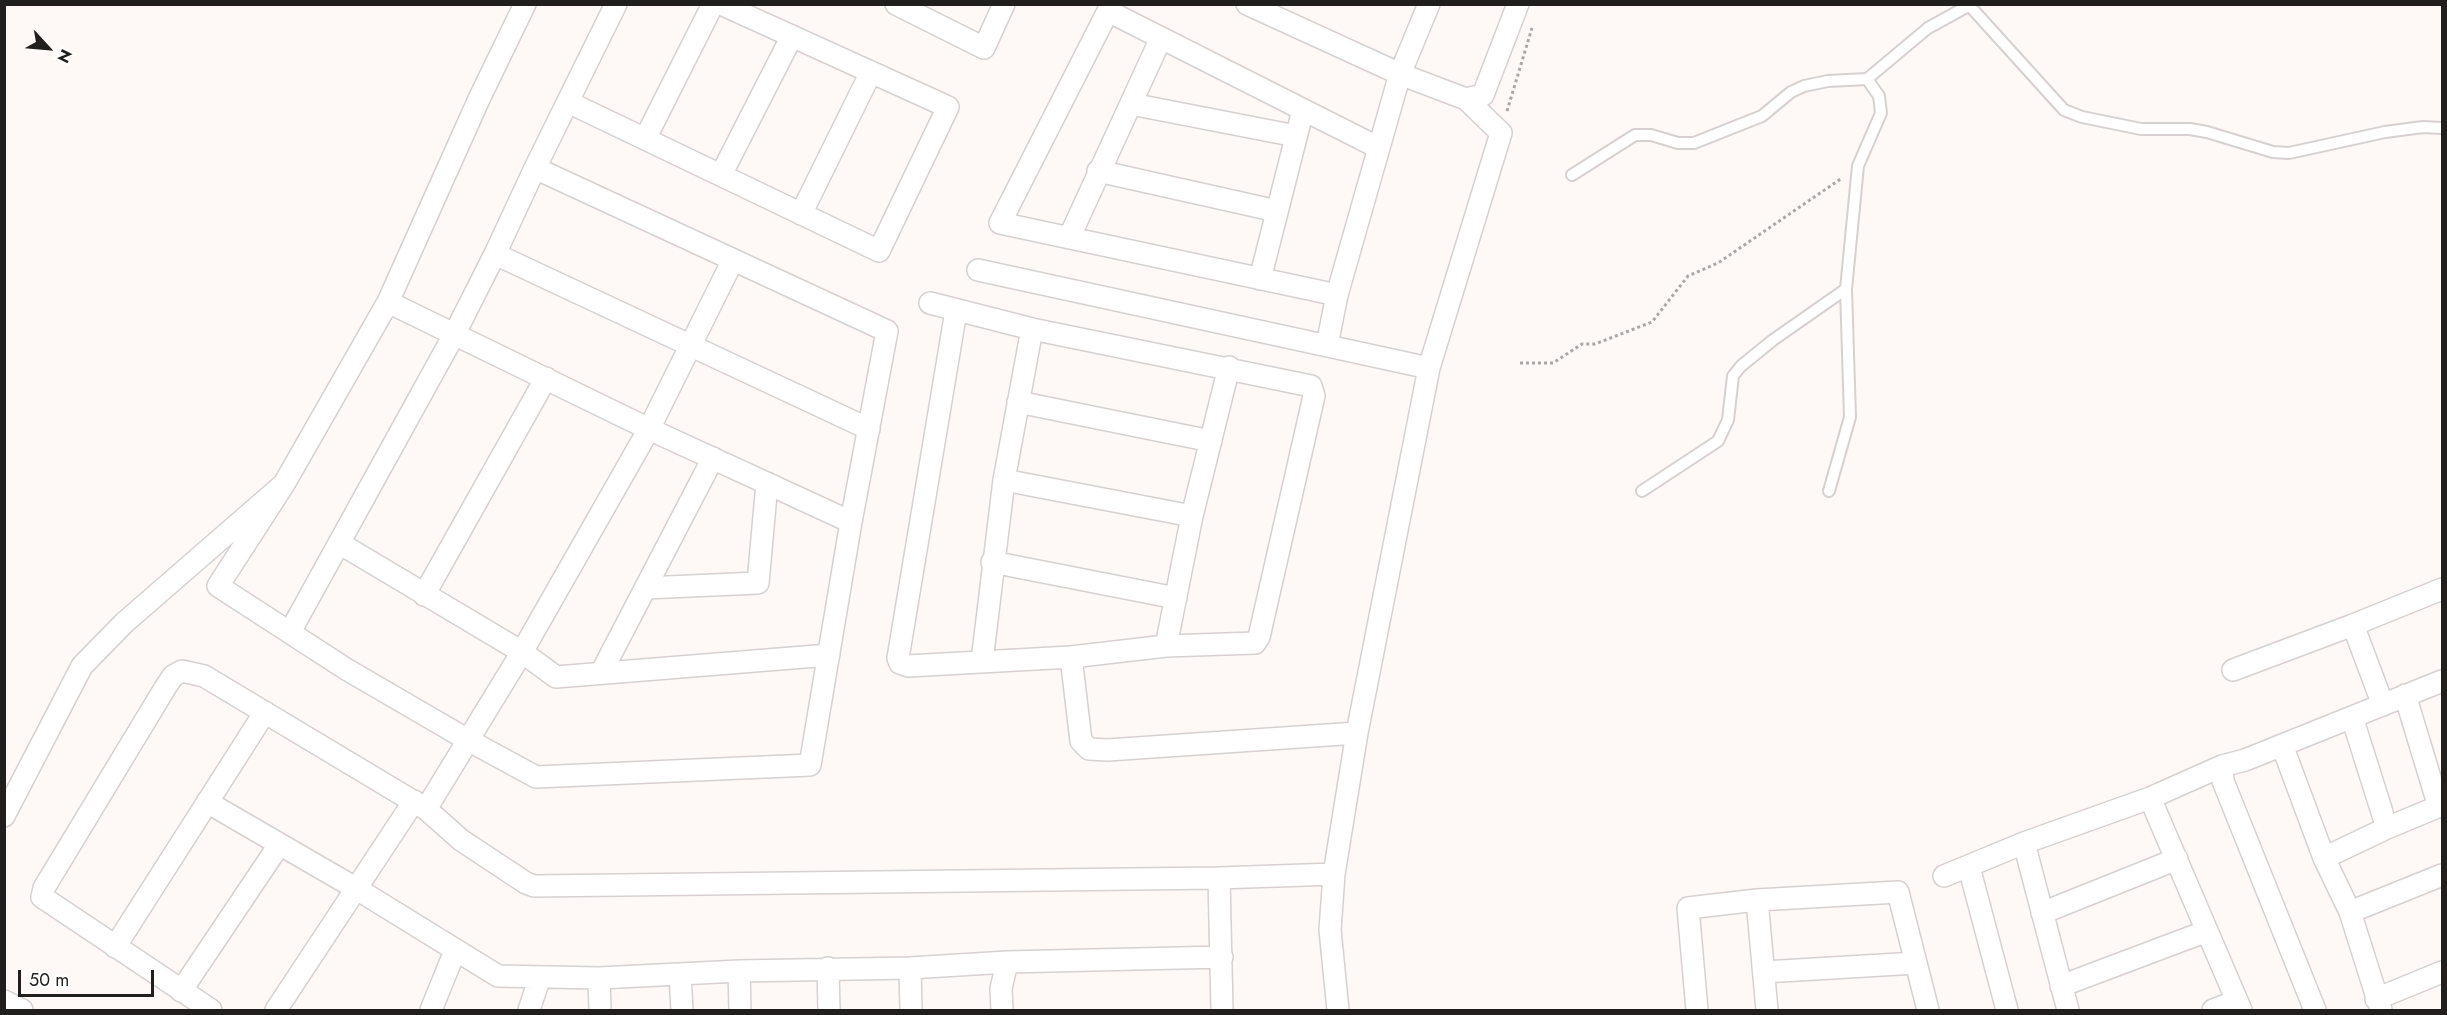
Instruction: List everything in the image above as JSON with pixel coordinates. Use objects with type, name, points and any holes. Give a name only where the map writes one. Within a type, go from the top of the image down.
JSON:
[{"type":"street","points":[[525,4],[479,99],[388,302],[285,484],[218,586],[346,669],[536,777],[810,765],[851,522],[887,331],[535,168]]},
{"type":"street","points":[[290,632],[454,333],[495,254],[616,4]]},
{"type":"street","points":[[645,139],[713,4]]},
{"type":"street","points":[[568,102],[879,251],[948,108],[722,4]]},
{"type":"street","points":[[896,4],[917,9],[984,48],[1004,4]]},
{"type":"street","points":[[1247,4],[1400,74],[1466,99],[1501,133],[1429,368],[1357,733],[1334,874],[1330,930],[1338,1011]]},
{"type":"street","points":[[1327,345],[1337,295],[1400,74],[1429,4]]},
{"type":"street","points":[[1466,99],[1483,95],[1518,4]]},
{"type":"street","points":[[1337,295],[1000,223],[1110,8],[1161,38],[1379,148]]},
{"type":"street","points":[[721,175],[792,36]]},
{"type":"street","points":[[1069,238],[1161,38]]},
{"type":"street","points":[[801,213],[871,72]]},
{"type":"street","points":[[1131,104],[1296,136]]},
{"type":"street","points":[[1260,279],[1303,110]]},
{"type":"street","points":[[1098,171],[1277,211]]},
{"type":"street","points":[[495,254],[869,429]]},
{"type":"street","points":[[276,1011],[357,889],[468,740],[522,652],[649,429],[733,260]]},
{"type":"street","points":[[978,270],[1429,368]]},
{"type":"street","points":[[388,302],[649,429],[851,522]]},
{"type":"street","points":[[930,303],[1032,329],[1311,386],[1314,396],[1259,637],[1255,644],[1166,646],[1071,657],[908,666],[900,663],[898,658],[956,311]]},
{"type":"street","points":[[982,661],[992,562],[1004,480],[1032,329]]},
{"type":"street","points":[[1166,646],[1192,516],[1229,368]]},
{"type":"street","points":[[424,595],[546,378]]},
{"type":"street","points":[[1018,402],[1210,441]]},
{"type":"street","points":[[601,673],[713,458]]},
{"type":"street","points":[[1004,480],[1192,516]]},
{"type":"street","points":[[645,588],[758,583],[767,483]]},
{"type":"street","points":[[4,816],[82,666],[124,623],[285,484]]},
{"type":"street","points":[[339,543],[522,652],[556,677],[829,655]]},
{"type":"street","points":[[992,562],[1176,598]]},
{"type":"street","points":[[2233,670],[2353,626],[2442,590]]},
{"type":"street","points":[[2353,626],[2383,705]]},
{"type":"street","points":[[1071,657],[1081,741],[1089,749],[1108,750],[1357,733]]},
{"type":"street","points":[[211,1011],[45,901],[42,894],[165,688],[173,676],[182,671],[204,676],[420,805],[461,840],[534,886],[1219,878],[1334,874]]},
{"type":"street","points":[[1944,876],[2024,843],[2150,798],[2222,766],[2282,745],[2442,681]]},
{"type":"street","points":[[2324,858],[2387,828],[2441,806],[2405,696]]},
{"type":"street","points":[[115,946],[265,712]]},
{"type":"street","points":[[2352,717],[2387,828]]},
{"type":"street","points":[[2282,745],[2324,858],[2350,912],[2379,1005],[2442,974]]},
{"type":"street","points":[[2222,766],[2223,781],[2315,1011]]},
{"type":"street","points":[[2150,798],[2239,1006],[2213,1011]]},
{"type":"street","points":[[207,802],[357,889],[498,976],[599,978],[739,971],[910,968],[1007,962],[1222,957]]},
{"type":"street","points":[[2024,843],[2068,1011]]},
{"type":"street","points":[[181,991],[279,845]]},
{"type":"street","points":[[2042,913],[2177,859]]},
{"type":"street","points":[[1969,867],[2007,1011]]},
{"type":"street","points":[[2350,912],[2442,875]]},
{"type":"street","points":[[1219,878],[1222,1011]]},
{"type":"street","points":[[1697,1011],[1688,908],[1757,900],[1898,892],[1928,1011]]},
{"type":"street","points":[[1757,900],[1767,1011]]},
{"type":"street","points":[[2061,986],[2207,931]]},
{"type":"street","points":[[431,1011],[455,951]]},
{"type":"street","points":[[1002,1011],[1001,988],[1007,962]]},
{"type":"street","points":[[1764,972],[1916,963]]},
{"type":"street","points":[[828,968],[829,1011]]},
{"type":"street","points":[[910,968],[911,1011]]},
{"type":"street","points":[[739,971],[740,1011]]},
{"type":"street","points":[[680,974],[682,1011]]},
{"type":"street","points":[[529,1011],[540,977]]},
{"type":"street","points":[[599,978],[600,1011]]},
{"type":"street","points":[[4,1001],[21,1011]]},
{"type":"lane","points":[[1572,175],[1635,135],[1651,135],[1678,143],[1694,143],[1762,116],[1791,92],[1804,86],[1828,81],[1867,79],[1928,28],[1968,5],[2064,110],[2082,117],[2141,129],[2190,129],[2208,132],[2272,152],[2289,153],[2385,132],[2423,127],[2442,128]]},
{"type":"lane","points":[[1830,491],[1850,417],[1846,289],[1858,166],[1881,113],[1879,96],[1867,79]]},
{"type":"lane","points":[[1642,491],[1718,441],[1728,420],[1733,376],[1741,366],[1773,340],[1846,289]]},
{"type":"path","points":[[1501,133],[1532,26]]},
{"type":"path","points":[[1520,363],[1552,363],[1582,344],[1595,344],[1652,322],[1688,276],[1718,263],[1858,166]]}]
